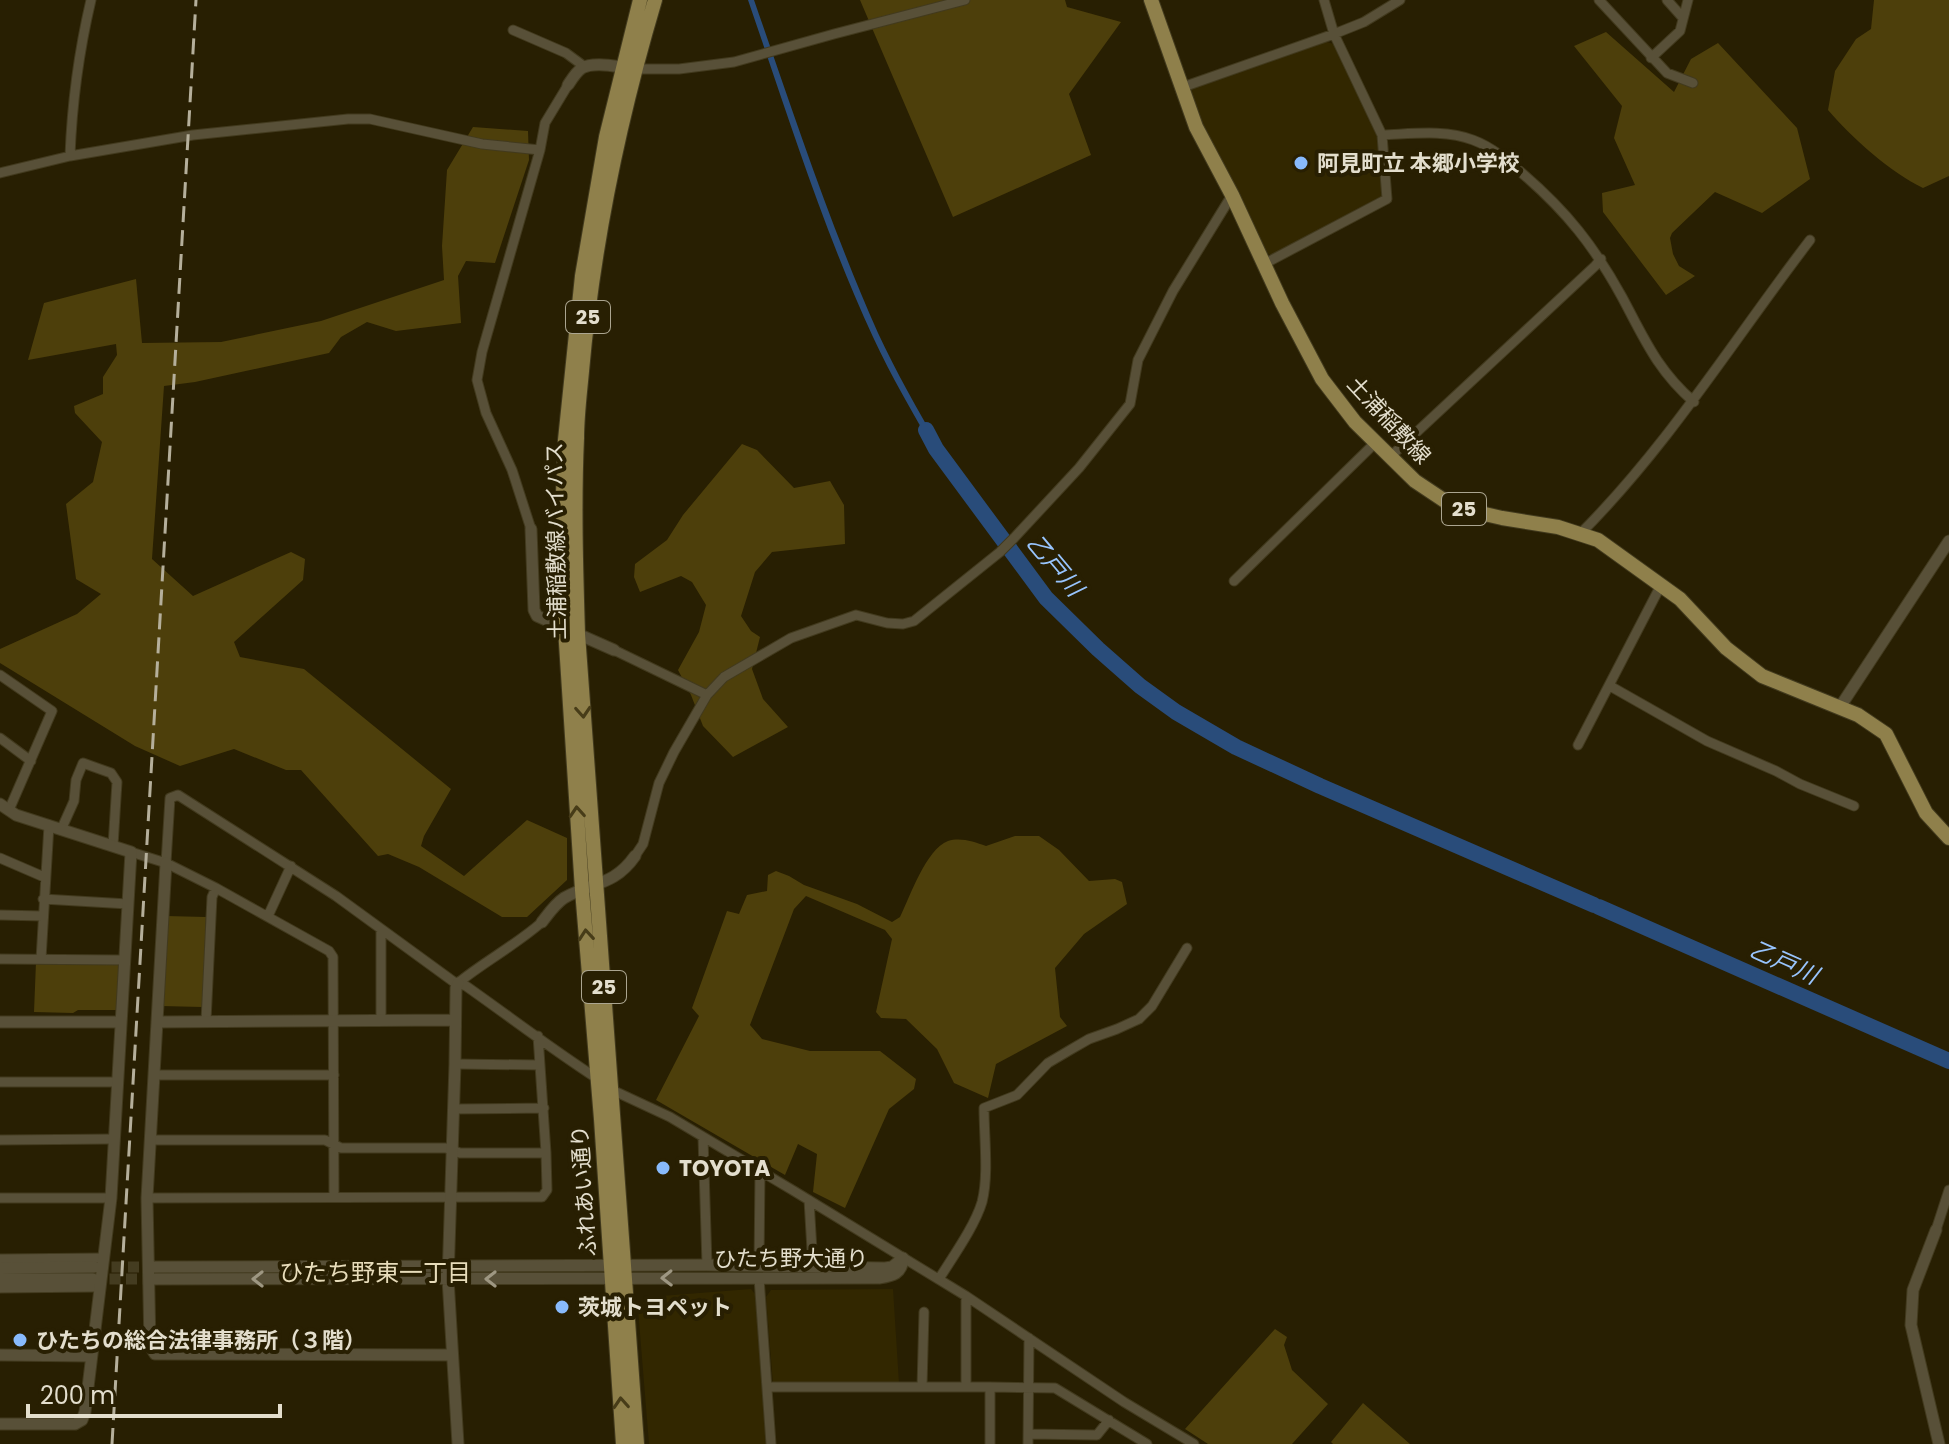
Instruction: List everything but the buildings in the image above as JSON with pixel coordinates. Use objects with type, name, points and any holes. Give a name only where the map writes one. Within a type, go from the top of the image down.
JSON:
[{"type":"main road","name":"土浦稲敷線バイパス","points":[[628,68],[655,0]]},
{"type":"main road","name":"土浦稲敷線","points":[[1151,0],[1196,127],[1322,379],[1355,422],[1415,481],[1454,507],[1558,527],[1598,540],[1680,599],[1726,648],[1762,676],[1858,715],[1886,734],[1926,813],[1949,838]]},
{"type":"main road","name":"土浦稲敷線バイパス","points":[[598,1079],[582,890],[571,631],[576,569],[577,437],[585,337],[599,237],[618,140],[636,4]]},
{"type":"main road","name":"土浦稲敷線バイパス","points":[[571,631],[597,885],[610,1089]]},
{"type":"main road","name":"ふれあい通り","points":[[598,1079],[637,1444]]},
{"type":"main road","name":"ふれあい通り","points":[[610,1089],[623,1444]]},
{"type":"street","points":[[70,156],[82,41],[91,0]]},
{"type":"street","points":[[707,695],[614,650],[542,620],[535,613],[531,529],[512,470],[486,413],[477,380],[545,123],[568,85],[585,67],[679,69],[704,66],[763,55],[965,0]]},
{"type":"street","points":[[1264,264],[1387,199],[1382,135],[1334,34],[1324,0]]},
{"type":"street","points":[[1183,87],[1364,22],[1400,0]]},
{"type":"street","points":[[1599,0],[1667,73],[1693,83]]},
{"type":"street","points":[[1667,0],[1683,18]]},
{"type":"street","points":[[1651,58],[1680,31],[1688,0]]},
{"type":"street","points":[[513,30],[566,53],[585,67]]},
{"type":"street","points":[[0,173],[70,156],[193,135],[348,119],[370,119],[482,144],[540,150]]},
{"type":"street","points":[[1382,135],[1449,134],[1472,139],[1498,153],[1555,203],[1585,236],[1601,259],[1653,356],[1694,402]]},
{"type":"street","points":[[458,1444],[448,1279],[458,983],[525,936],[562,899],[620,874],[643,844],[659,783],[714,686],[738,668],[791,638],[856,615],[887,623],[914,621],[1012,541],[1079,468],[1130,404],[1138,360],[1173,291],[1232,195]]},
{"type":"street","points":[[1580,534],[1661,444],[1694,402],[1810,240]]},
{"type":"street","points":[[1390,457],[1601,259]]},
{"type":"street","points":[[1234,581],[1376,442]]},
{"type":"street","points":[[1840,707],[1949,541]]},
{"type":"street","points":[[1578,745],[1661,585]]},
{"type":"street","points":[[0,675],[52,711],[31,761],[4,807],[16,815],[166,863],[268,916],[329,951],[333,957],[334,1197]]},
{"type":"street","points":[[1610,686],[1707,741],[1854,806]]},
{"type":"street","points":[[0,738],[31,761]]},
{"type":"street","points":[[61,830],[74,801],[76,780],[83,763],[111,773],[117,782],[113,846]]},
{"type":"street","points":[[451,1355],[155,1354],[150,1346],[147,1198],[170,798],[178,795],[291,866],[598,1079]]},
{"type":"street","points":[[41,959],[49,825]]},
{"type":"street","points":[[0,1424],[75,1424],[82,1420],[85,1412],[97,1273],[111,1198],[131,852]]},
{"type":"street","points":[[0,858],[44,877]]},
{"type":"street","points":[[268,916],[291,866]]},
{"type":"street","points":[[206,1021],[212,897],[216,888]]},
{"type":"street","points":[[43,899],[128,904]]},
{"type":"street","points":[[0,915],[43,916]]},
{"type":"street","points":[[381,929],[381,1020]]},
{"type":"street","points":[[939,1279],[981,1205],[985,1185],[984,1108],[1017,1095],[1048,1063],[1079,1044],[1139,1019],[1152,1006],[1187,948]]},
{"type":"street","points":[[0,959],[124,960]]},
{"type":"street","points":[[157,1022],[455,1020]]},
{"type":"street","points":[[0,1022],[120,1022]]},
{"type":"street","points":[[147,1198],[542,1197],[547,1190],[538,1036]]},
{"type":"street","points":[[455,1064],[540,1065]]},
{"type":"street","points":[[154,1075],[334,1075]]},
{"type":"street","points":[[0,1082],[117,1082]]},
{"type":"street","points":[[610,1089],[670,1117],[760,1170],[966,1296],[1124,1402],[1194,1444]]},
{"type":"street","points":[[454,1109],[544,1108]]},
{"type":"street","points":[[703,1137],[707,1265]]},
{"type":"street","points":[[0,1140],[114,1139]]},
{"type":"street","points":[[151,1140],[325,1140],[341,1148],[446,1148],[460,1153],[546,1153]]},
{"type":"street","points":[[760,1170],[759,1272],[771,1444]]},
{"type":"street","points":[[1939,1444],[1911,1325],[1913,1290],[1949,1190]]},
{"type":"street","points":[[0,1198],[111,1198]]},
{"type":"street","points":[[809,1200],[813,1267]]},
{"type":"street","name":"ひたち野大通り","points":[[903,1258],[892,1267],[885,1268],[813,1267],[759,1272],[707,1265],[618,1272],[448,1279],[155,1273],[449,1266],[618,1272],[759,1272],[879,1278],[899,1272],[903,1258]]},
{"type":"street","points":[[0,1259],[97,1273]]},
{"type":"street","points":[[0,1268],[97,1273]]},
{"type":"street","points":[[0,1279],[97,1273]]},
{"type":"street","points":[[0,1288],[97,1273]]},
{"type":"street","points":[[966,1296],[966,1387]]},
{"type":"street","points":[[922,1387],[924,1312]]},
{"type":"street","points":[[1029,1338],[1028,1439],[1097,1435],[1109,1420]]},
{"type":"street","points":[[0,1355],[90,1356]]},
{"type":"street","points":[[767,1387],[1055,1388],[1147,1444]]},
{"type":"street","points":[[990,1387],[990,1444]]},
{"type":"shaded area","points":[[860,0],[1065,0],[1067,7],[1121,22],[1069,94],[1091,155],[953,217]]},
{"type":"shaded area","points":[[1874,0],[1949,0],[1949,176],[1923,188],[1872,154],[1828,110],[1835,71],[1856,39],[1871,29]]},
{"type":"shaded area","points":[[1606,32],[1674,92],[1691,59],[1718,43],[1797,128],[1810,179],[1762,213],[1715,192],[1672,233],[1673,254],[1679,266],[1695,276],[1666,295],[1603,212],[1602,193],[1635,185],[1614,138],[1622,106],[1574,46]]},
{"type":"shaded area","name":"阿見町立 本郷小学校","points":[[1323,41],[1334,44],[1378,136],[1382,196],[1271,255],[1266,253],[1201,122],[1188,89]]},
{"type":"shaded area","points":[[473,127],[528,131],[529,160],[495,263],[466,261],[458,276],[461,323],[396,331],[367,322],[341,337],[329,353],[164,386],[152,559],[193,596],[291,552],[305,559],[303,580],[234,642],[240,657],[304,669],[451,789],[421,846],[464,876],[527,820],[567,838],[567,880],[527,917],[502,917],[419,867],[388,854],[378,856],[301,770],[286,770],[234,749],[180,766],[135,746],[0,663],[0,649],[77,614],[101,594],[76,579],[66,504],[93,482],[102,442],[75,413],[74,406],[103,394],[103,377],[117,355],[116,344],[28,360],[44,303],[136,279],[142,343],[221,342],[321,321],[444,280],[442,246],[447,170]]},
{"type":"shaded area","points":[[742,444],[757,450],[794,488],[830,481],[844,505],[845,544],[772,552],[755,572],[741,616],[751,631],[760,637],[752,669],[763,699],[788,727],[733,757],[703,726],[678,670],[699,632],[706,605],[692,582],[681,576],[640,592],[634,577],[635,564],[667,540],[683,515]]},
{"type":"shaded area","points":[[1015,836],[1039,836],[1059,850],[1089,881],[1115,879],[1122,882],[1127,904],[1084,934],[1055,968],[1060,1017],[1067,1026],[996,1064],[988,1098],[954,1083],[937,1049],[906,1019],[881,1018],[876,1012],[892,939],[885,930],[806,896],[794,909],[750,1025],[762,1039],[810,1051],[880,1051],[916,1079],[914,1089],[889,1109],[845,1208],[813,1192],[817,1154],[798,1144],[785,1175],[656,1100],[699,1016],[692,1008],[727,911],[739,914],[747,895],[767,891],[768,875],[776,871],[892,922],[900,917],[926,863],[940,846],[948,841],[967,840],[986,846]]},
{"type":"shaded area","points":[[166,916],[206,917],[202,1007],[161,1006]]},
{"type":"shaded area","points":[[36,962],[119,964],[117,1010],[34,1012]]},
{"type":"shaded area","points":[[751,1289],[755,1294],[766,1444],[649,1444],[638,1309],[648,1297]]},
{"type":"shaded area","points":[[893,1289],[899,1383],[773,1384],[766,1297],[771,1290]]},
{"type":"shaded area","points":[[1275,1329],[1287,1337],[1284,1345],[1292,1370],[1328,1404],[1292,1444],[1208,1444],[1185,1429]]},
{"type":"shaded area","points":[[1363,1403],[1410,1444],[1333,1444],[1331,1442]]},
{"type":"water","points":[[748,0],[754,0],[860,292],[892,362],[939,447],[934,450],[887,366],[838,255]]},
{"type":"waterway","name":"乙戸川","points":[[926,430],[936,449],[1046,598],[1140,686],[1176,712],[1236,747],[1320,786],[1594,905]]},
{"type":"waterway","name":"乙戸川","points":[[1599,907],[1949,1061]]},
{"type":"tunnel","points":[[95,1267],[155,1267]]},
{"type":"tunnel","points":[[93,1279],[155,1279]]},
{"type":"railway","points":[[112,1444],[196,0]]},
{"type":"place","name":"阿見町立 本郷小学校","points":[[1301,163]]},
{"type":"place","name":"TOYOTA","points":[[663,1168]]},
{"type":"place","name":"茨城トヨペット","points":[[562,1307]]},
{"type":"place","name":"ひたちの総合法律事務所（３階）","points":[[20,1340]]},
{"type":"district","name":"ひたち野東一丁目","points":[[375,1272]]}]
